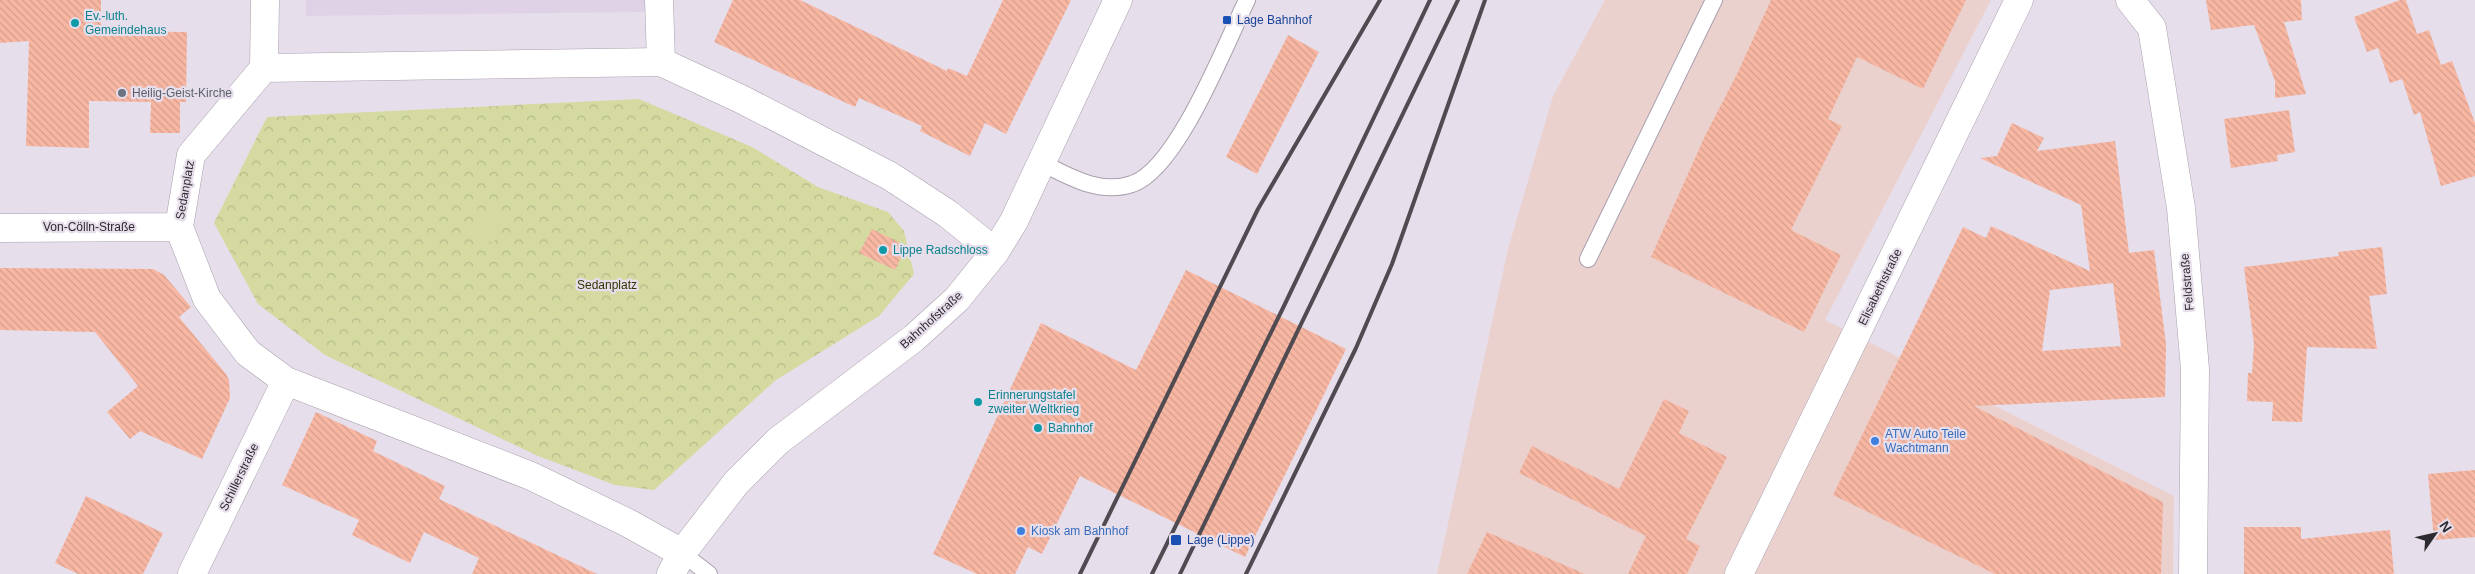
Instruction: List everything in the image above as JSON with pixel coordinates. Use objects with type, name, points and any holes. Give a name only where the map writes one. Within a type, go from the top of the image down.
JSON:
[{"type":"street","points":[[265,0],[264,68],[662,62],[741,99],[890,176],[948,214],[995,252]]},
{"type":"street","points":[[659,0],[662,62]]},
{"type":"street","name":"Bahnhofstraße","points":[[676,564],[736,483],[778,441],[914,338],[957,299],[995,252],[1014,221],[1118,0]]},
{"type":"street","name":"Elisabethstraße","points":[[1739,574],[2019,0]]},
{"type":"street","name":"Feldstraße","points":[[2130,0],[2152,28],[2181,208],[2195,369],[2193,574]]},
{"type":"street","name":"Sedanplatz","points":[[264,68],[191,155],[179,228],[207,299],[248,353],[286,381],[531,476],[628,523],[676,564]]},
{"type":"street","name":"Von-Cölln-Straße","points":[[0,228],[179,228]]},
{"type":"street","name":"Schillerstraße","points":[[192,574],[286,381]]},
{"type":"lane","points":[[1042,163],[1080,181],[1100,187],[1132,184],[1156,168],[1184,131],[1247,0]]},
{"type":"lane","points":[[1588,259],[1714,0]]},
{"type":"lane","points":[[676,564],[709,574]]},
{"type":"shaded area","points":[[306,0],[645,0],[645,12],[306,16]]},
{"type":"shaded area","points":[[1605,0],[1991,0],[1825,320],[2174,496],[2173,574],[1437,574],[1508,249],[1553,96]]},
{"type":"green space","name":"Sedanplatz","points":[[639,99],[752,147],[818,187],[888,212],[904,231],[914,274],[879,316],[776,380],[654,490],[615,485],[538,456],[325,355],[258,304],[214,223],[267,117]]},
{"type":"green space","points":[[478,208],[503,217],[494,243],[469,234]]},
{"type":"building","name":"Heilig-Geist-Kirche","points":[[0,0],[101,0],[101,31],[187,32],[186,102],[180,102],[180,133],[150,133],[151,102],[89,101],[89,148],[26,146],[29,41],[0,43]]},
{"type":"building","points":[[733,0],[800,0],[947,71],[948,68],[967,76],[1003,0],[1071,0],[1006,134],[985,123],[970,156],[920,131],[922,126],[859,98],[855,107],[714,42]]},
{"type":"building","points":[[1771,0],[1966,0],[1923,89],[1857,57],[1828,119],[1842,126],[1791,230],[1841,255],[1804,332],[1651,257],[1704,138],[1737,74]]},
{"type":"building","points":[[2206,0],[2301,0],[2302,20],[2284,22],[2306,94],[2275,98],[2275,81],[2254,25],[2211,30]]},
{"type":"building","points":[[2400,0],[2406,0],[2417,34],[2429,30],[2441,65],[2452,61],[2475,123],[2475,176],[2441,186],[2420,112],[2414,115],[2402,79],[2390,83],[2378,48],[2367,52],[2354,17]]},
{"type":"building","points":[[1288,35],[1319,52],[1257,174],[1226,157]]},
{"type":"building","points":[[2289,110],[2295,152],[2277,155],[2278,161],[2231,168],[2224,119]]},
{"type":"building","points":[[2012,123],[2044,138],[2037,151],[2115,141],[2129,253],[2154,250],[2166,344],[2165,397],[1974,406],[2163,502],[2161,574],[1995,574],[1833,495],[1963,227],[1986,238],[1991,226],[2090,271],[2081,205],[1980,158],[1997,156]],"holes":[[[2113,283],[2121,346],[2042,351],[2050,290]]]},
{"type":"building","name":"Lippe Radschloss","points":[[872,229],[906,246],[895,270],[859,253]]},
{"type":"building","points":[[2382,247],[2387,294],[2369,296],[2377,349],[2307,347],[2302,422],[2272,421],[2273,402],[2247,401],[2248,373],[2252,373],[2254,344],[2244,267],[2339,256],[2338,252]]},
{"type":"building","points":[[0,268],[153,269],[164,275],[191,307],[179,317],[229,380],[230,398],[202,459],[140,431],[130,439],[107,412],[138,386],[95,332],[0,330]]},
{"type":"building","points":[[1186,270],[1346,349],[1245,557],[1080,476],[1042,554],[1028,547],[1015,574],[977,574],[933,554],[1041,323],[1136,370]]},
{"type":"building","points":[[1664,399],[1689,411],[1679,433],[1727,457],[1686,539],[1700,546],[1687,574],[1628,574],[1646,536],[1519,473],[1532,446],[1619,489]]},
{"type":"building","points":[[316,412],[377,441],[373,451],[445,486],[439,499],[597,574],[472,574],[479,558],[424,532],[410,563],[352,535],[359,520],[282,485]]},
{"type":"building","points":[[2475,470],[2475,537],[2434,540],[2428,474]]},
{"type":"building","points":[[86,496],[163,533],[143,574],[78,574],[55,563]]},
{"type":"building","points":[[2244,527],[2301,527],[2301,539],[2390,530],[2394,574],[2244,574]]},
{"type":"building","points":[[1487,532],[1585,574],[1467,574]]},
{"type":"railway","points":[[1080,574],[1258,209],[1380,0]]},
{"type":"railway","points":[[1152,574],[1283,308],[1430,0]]},
{"type":"railway","points":[[1180,574],[1458,0]]},
{"type":"railway","points":[[1246,574],[1356,348],[1392,264],[1485,0]]},
{"type":"place","name":"Lage Bahnhof","points":[[1227,20]]},
{"type":"place","name":"Ev.-luth. Gemeindehaus","points":[[75,23]]},
{"type":"place","name":"Heilig-Geist-Kirche","points":[[122,93]]},
{"type":"place","name":"Lippe Radschloss","points":[[883,250]]},
{"type":"place","name":"Erinnerungstafel zweiter Weltkrieg","points":[[978,402]]},
{"type":"place","name":"Bahnhof","points":[[1038,428]]},
{"type":"place","name":"ATW Auto Teile Wachtmann","points":[[1875,441]]},
{"type":"place","name":"Kiosk am Bahnhof","points":[[1021,531]]},
{"type":"place","name":"Lage (Lippe)","points":[[1176,540]]}]
